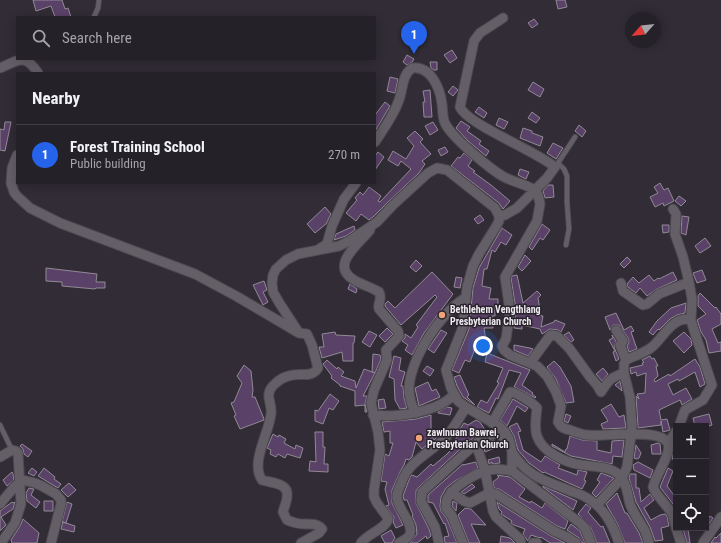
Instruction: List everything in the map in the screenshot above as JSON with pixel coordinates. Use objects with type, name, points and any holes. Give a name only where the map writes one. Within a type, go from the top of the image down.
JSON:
[{"type":"street","points":[[499,216],[505,215],[517,208],[547,178],[556,165],[472,120],[461,110],[460,107],[474,41],[480,33],[503,18]]},
{"type":"street","points":[[0,68],[19,60]]},
{"type":"street","points":[[24,60],[32,64],[37,72]]},
{"type":"street","points":[[376,140],[400,99],[406,74],[412,68],[422,69],[429,74],[436,84],[441,100],[444,122],[455,138],[504,176],[535,190],[538,194],[540,204],[537,221],[505,277],[510,311],[506,338],[502,346],[504,350],[510,355],[530,362],[543,371],[552,384],[561,406],[558,422],[562,427],[588,435],[653,435],[664,440],[668,444]]},
{"type":"street","points":[[16,158],[12,168],[11,183],[17,196],[30,208],[60,224],[195,274],[299,333],[307,334],[312,345],[318,368],[309,375],[294,375],[274,384],[268,400],[272,413],[258,467],[258,472],[262,480],[282,485],[287,492],[283,512],[287,520],[302,524],[315,524],[320,526],[322,529],[319,533],[301,543]]},
{"type":"street","points":[[361,543],[370,534],[387,524],[388,521],[388,518],[374,497],[380,450],[378,432],[371,403],[374,390],[387,360],[386,350],[399,336],[398,331],[379,309],[378,306],[381,298],[379,292],[350,278],[345,272],[344,266],[347,257],[392,205],[428,173],[437,168],[447,170],[495,208],[499,216],[498,225],[475,260],[465,298],[463,327],[446,370],[454,394],[458,401],[466,407],[505,432],[511,448],[522,467],[539,478],[585,496],[597,505],[608,520],[619,543]]},
{"type":"street","points":[[318,250],[327,244],[332,226],[344,199],[355,184]]},
{"type":"street","points":[[673,209],[676,214],[675,234],[684,257],[689,282],[693,307],[691,320],[692,327],[712,385],[705,399],[685,410],[680,423]]},
{"type":"street","points":[[299,333],[273,292],[273,275],[276,269],[286,260],[298,254],[339,246],[377,222]]},
{"type":"street","points":[[621,283],[624,291],[643,305],[647,304],[659,294],[689,282]]},
{"type":"street","points":[[416,413],[409,387],[415,365],[429,337],[439,323],[448,312],[465,298]]},
{"type":"street","points":[[626,360],[651,348],[666,330],[676,323],[685,319],[691,320]]},
{"type":"street","points":[[597,505],[622,478],[627,467],[632,427],[630,397],[624,373],[624,364],[626,360],[620,345],[623,340],[616,330]]},
{"type":"street","points":[[530,362],[549,337],[553,335],[557,336],[569,348],[590,377],[598,385],[600,391],[602,392],[606,383],[614,377],[624,373]]},
{"type":"street","points":[[492,423],[509,393],[513,392],[536,407],[537,436],[541,444],[547,450],[579,464],[612,470],[622,478],[631,506],[645,532],[649,543]]},
{"type":"street","points":[[373,415],[395,416],[416,413],[446,401],[454,394]]},
{"type":"street","points":[[399,543],[408,537],[410,531],[406,517],[400,509],[397,496],[404,476],[415,463],[450,432],[466,407]]},
{"type":"street","points":[[439,543],[435,527],[421,501],[422,492],[476,444],[484,438],[496,433],[511,448],[512,471]]},
{"type":"street","points":[[673,436],[668,444],[665,460],[653,487],[673,518]]},
{"type":"street","points":[[476,444],[485,471],[493,511],[496,517],[520,539],[521,543]]},
{"type":"street","points":[[0,457],[12,450],[16,451],[18,455],[21,504],[14,526],[2,543]]},
{"type":"street","points":[[463,543],[452,516],[446,508],[448,498],[451,492],[472,477],[491,469],[512,471],[580,523],[585,528],[591,543]]},
{"type":"street","points":[[0,504],[19,482],[25,480],[35,483],[56,494],[61,500],[61,504],[51,543]]},
{"type":"street","points":[[451,492],[464,501],[470,503],[489,493],[496,494],[576,543]]},
{"type":"street","points":[[703,543],[721,517]]},
{"type":"street","points":[[677,531],[681,543]]},
{"type":"lane","points":[[94,16],[98,8],[98,0]]},
{"type":"lane","points":[[566,245],[569,229],[567,176],[564,169],[556,165],[574,137]]},
{"type":"lane","points":[[0,425],[12,450]]},
{"type":"building","points":[[33,0],[62,0],[65,9],[68,8],[71,16],[55,16],[51,6],[36,11]]},
{"type":"building","points":[[556,0],[565,0],[567,7],[558,9]]},
{"type":"building","points":[[534,19],[538,24],[532,28],[528,23]]},
{"type":"building","points":[[452,50],[457,58],[450,63],[444,55]]},
{"type":"building","points":[[407,55],[414,59],[407,65],[403,62]]},
{"type":"building","points":[[430,62],[437,62],[437,70],[431,68]]},
{"type":"building","points":[[390,77],[398,79],[395,93],[387,91]]},
{"type":"building","points":[[533,82],[544,89],[540,97],[528,90]]},
{"type":"building","points":[[453,86],[458,90],[453,96],[448,92]]},
{"type":"building","points":[[430,90],[432,117],[424,117],[423,102],[425,102],[423,91]]},
{"type":"building","points":[[385,102],[390,106],[376,129],[376,114]]},
{"type":"building","points":[[479,107],[487,113],[484,118],[475,112]]},
{"type":"building","points":[[532,112],[540,118],[536,123],[528,118]]},
{"type":"building","points":[[499,118],[508,122],[504,129],[496,125]]},
{"type":"building","points":[[461,121],[470,127],[467,131],[481,141],[479,144],[489,151],[486,156],[468,141],[456,128]]},
{"type":"building","points":[[5,122],[11,122],[5,151],[0,150],[0,129],[4,130]]},
{"type":"building","points":[[433,122],[438,130],[430,135],[425,126]]},
{"type":"building","points":[[579,125],[586,131],[582,137],[575,131]]},
{"type":"building","points":[[523,128],[543,137],[540,146],[520,138]]},
{"type":"building","points":[[415,131],[423,139],[420,142],[431,154],[422,161],[425,164],[419,173],[373,217],[369,220],[361,214],[356,221],[346,213],[357,200],[355,198],[360,192],[363,195],[369,187],[381,196],[378,201],[380,202],[411,169],[401,161],[398,166],[388,160],[393,151],[406,159],[414,146],[407,138]]},
{"type":"building","points":[[553,143],[563,148],[556,159],[547,153]]},
{"type":"building","points":[[445,147],[448,152],[441,156],[438,150]]},
{"type":"building","points":[[378,152],[384,157],[376,169],[376,155]]},
{"type":"building","points":[[464,153],[472,160],[468,166],[475,171],[473,172],[510,201],[503,209],[499,203],[451,166],[458,157],[460,158]]},
{"type":"building","points":[[520,169],[529,172],[526,179],[518,175]]},
{"type":"building","points":[[660,183],[664,190],[668,188],[674,201],[664,206],[663,203],[655,207],[650,197],[658,193],[654,187]]},
{"type":"building","points":[[548,185],[553,185],[554,197],[545,198],[543,191]]},
{"type":"building","points":[[679,196],[686,201],[681,206],[675,201]]},
{"type":"building","points":[[325,207],[331,214],[326,224],[315,233],[307,224]]},
{"type":"building","points":[[480,215],[484,220],[478,224],[474,219]]},
{"type":"building","points":[[682,216],[689,217],[686,235],[681,233]]},
{"type":"building","points":[[542,224],[550,230],[543,240],[540,238],[532,250],[529,247]]},
{"type":"building","points":[[662,225],[669,225],[669,232],[663,233]]},
{"type":"building","points":[[354,226],[355,230],[346,236],[334,240],[336,234]]},
{"type":"building","points":[[502,228],[512,235],[506,245],[501,242],[495,252],[492,250],[487,269],[484,269],[482,286],[491,288],[489,299],[498,299],[498,306],[495,306],[495,316],[492,316],[493,328],[484,328],[487,348],[476,346],[470,362],[465,360],[459,373],[452,370],[469,329],[473,288],[479,268]]},
{"type":"building","points":[[705,238],[711,246],[700,253],[695,246]]},
{"type":"building","points":[[525,255],[531,261],[522,271],[518,267]]},
{"type":"building","points":[[627,257],[631,261],[624,268],[620,264]]},
{"type":"building","points":[[416,260],[422,266],[416,272],[410,267]]},
{"type":"building","points":[[46,268],[97,274],[96,282],[105,282],[105,288],[95,289],[62,286],[62,282],[46,281]]},
{"type":"building","points":[[702,270],[706,280],[697,283],[693,273]]},
{"type":"building","points":[[432,272],[453,294],[424,333],[412,355],[405,350],[408,345],[402,341],[405,338],[405,334],[411,338],[418,327],[416,325],[437,297],[435,295],[401,325],[385,306],[385,304],[388,301],[395,308]]},
{"type":"building","points":[[673,272],[677,280],[657,289],[647,296],[640,288],[636,293],[628,287],[627,284],[633,277],[639,283],[649,275],[654,281]]},
{"type":"building","points":[[517,275],[523,303],[537,291],[541,295],[538,298],[541,316],[543,316],[541,327],[554,322],[555,320],[565,324],[561,332],[550,329],[542,334],[540,329],[522,325],[522,329],[514,328],[516,310],[511,278],[512,276]]},
{"type":"building","points":[[456,277],[462,278],[460,288],[454,287]]},
{"type":"building","points":[[264,281],[267,290],[263,292],[268,302],[263,305],[253,285]]},
{"type":"building","points":[[350,284],[357,289],[356,293],[348,289]]},
{"type":"building","points":[[700,293],[715,308],[716,307],[721,314],[721,324],[712,329],[718,343],[721,342],[721,351],[709,353],[706,340],[701,332],[697,320],[706,314],[698,306],[698,296]]},
{"type":"building","points":[[686,303],[685,313],[670,319],[653,335],[649,332],[657,321],[671,308]]},
{"type":"building","points":[[616,313],[624,330],[631,326],[634,331],[631,332],[637,349],[629,352],[627,346],[629,342],[628,338],[619,325],[613,325],[610,330],[605,317]]},
{"type":"building","points":[[387,328],[393,334],[385,342],[379,336]]},
{"type":"building","points":[[441,330],[447,333],[434,353],[428,349]]},
{"type":"building","points":[[369,331],[377,335],[370,347],[362,342]]},
{"type":"building","points":[[335,332],[336,335],[355,336],[353,343],[353,361],[343,361],[342,352],[322,358],[319,347],[324,347],[322,334]]},
{"type":"building","points":[[569,332],[574,340],[571,342],[564,335]]},
{"type":"building","points":[[684,332],[691,339],[692,345],[684,353],[673,341]]},
{"type":"building","points":[[612,335],[616,341],[614,347],[619,359],[616,361],[613,352],[615,351],[609,340],[613,338]]},
{"type":"building","points":[[514,345],[533,349],[528,356],[514,350]]},
{"type":"building","points":[[487,353],[530,370],[522,385],[536,397],[535,398],[514,387],[521,373],[509,370],[498,399],[496,398],[489,413],[477,407],[481,400],[487,403],[499,383],[497,382],[503,368],[485,362]]},
{"type":"building","points":[[373,354],[380,355],[381,359],[375,373],[372,372]]},
{"type":"building","points":[[394,356],[401,358],[399,370],[405,372],[401,386],[403,386],[407,408],[400,409],[395,400],[394,379],[389,377]]},
{"type":"building","points":[[650,356],[652,359],[654,358],[658,366],[656,366],[658,376],[654,380],[655,382],[669,374],[670,376],[695,359],[700,367],[705,384],[700,387],[695,372],[679,381],[678,379],[668,384],[673,395],[686,388],[692,399],[682,405],[680,400],[659,410],[661,420],[667,419],[670,430],[663,432],[661,421],[661,425],[638,428],[636,396],[639,399],[637,394],[645,393],[646,373],[637,376],[636,372],[631,374],[630,368],[643,365],[642,363],[644,362],[642,360]]},
{"type":"building","points":[[327,360],[337,369],[338,367],[344,372],[341,376],[355,381],[356,388],[364,369],[375,373],[363,396],[367,396],[365,404],[367,412],[365,412],[365,405],[355,406],[355,391],[340,386],[331,378],[332,376],[323,364]]},
{"type":"building","points":[[554,361],[560,367],[571,386],[574,402],[566,403],[556,379],[547,367]]},
{"type":"building","points":[[244,365],[251,371],[253,390],[252,397],[255,397],[264,420],[240,429],[234,416],[236,415],[231,403],[234,402],[242,383],[237,376]]},
{"type":"building","points":[[427,366],[434,370],[430,376],[423,371]]},
{"type":"building","points":[[603,368],[608,374],[602,381],[596,374]]},
{"type":"building","points":[[460,375],[469,395],[467,397],[475,405],[463,397],[457,386],[454,377]]},
{"type":"building","points":[[620,381],[622,391],[615,385]]},
{"type":"building","points":[[428,382],[432,391],[436,389],[440,397],[419,406],[415,388]]},
{"type":"building","points":[[330,394],[339,401],[333,410],[329,408],[323,424],[315,421],[315,410],[318,411]]},
{"type":"building","points":[[384,399],[386,408],[379,409],[378,400]]},
{"type":"building","points":[[513,399],[528,408],[525,412],[517,406],[507,426],[500,420]]},
{"type":"building","points":[[611,404],[619,417],[624,415],[626,428],[603,429],[601,424],[608,421],[601,410]]},
{"type":"building","points":[[447,407],[452,408],[450,415],[438,413],[438,412]]},
{"type":"building","points":[[566,414],[571,416],[568,423],[564,421]]},
{"type":"building","points":[[709,414],[712,425],[709,426],[709,423],[694,423],[693,418]]},
{"type":"building","points":[[431,415],[431,442],[422,449],[416,442],[412,457],[409,460],[406,459],[392,490],[392,503],[403,525],[396,528],[393,522],[394,517],[386,506],[389,505],[385,489],[387,482],[381,481],[385,454],[389,456],[393,443],[390,443],[390,431],[384,432],[382,422],[416,419]]},
{"type":"building","points":[[476,420],[480,422],[485,430],[480,432],[468,442],[416,491],[416,503],[431,536],[427,539],[426,536],[417,543],[410,543],[417,534],[416,525],[407,500],[404,500],[403,496],[410,477],[412,475],[417,477],[431,464],[433,466],[446,455],[452,449],[449,447],[458,436],[456,435],[464,423],[468,425]]},
{"type":"building","points":[[517,423],[521,431],[518,432],[523,450],[541,462],[545,456],[560,465],[558,468],[577,475],[578,470],[587,472],[584,480],[586,481],[582,489],[544,472],[543,473],[529,463],[518,450],[514,436],[509,427]]},
{"type":"building","points":[[439,431],[441,433],[434,440],[432,437]]},
{"type":"building","points":[[315,432],[323,432],[323,447],[325,447],[324,464],[328,464],[328,472],[309,471],[310,461],[316,462]]},
{"type":"building","points":[[273,434],[278,437],[279,435],[286,439],[284,443],[295,449],[296,445],[303,448],[300,458],[287,454],[285,458],[278,454],[276,457],[270,454],[271,450],[267,448]]},
{"type":"building","points":[[570,436],[582,440],[597,441],[597,450],[611,453],[612,441],[624,440],[622,457],[613,456],[612,464],[571,456],[552,446],[552,444],[565,452]]},
{"type":"building","points":[[494,440],[497,447],[485,452],[483,446],[487,442]]},
{"type":"building","points":[[658,443],[660,444],[661,454],[652,454],[651,445]]},
{"type":"building","points":[[22,444],[32,451],[28,457],[24,454],[23,449],[20,446]]},
{"type":"building","points":[[636,445],[641,453],[637,459],[634,458]]},
{"type":"building","points":[[499,457],[500,463],[492,464],[492,462],[489,464],[488,460]]},
{"type":"building","points":[[476,462],[478,468],[446,488],[441,497],[441,511],[447,519],[457,543],[445,543],[444,537],[449,536],[445,523],[444,524],[433,503],[428,502],[428,495],[463,464]]},
{"type":"building","points":[[638,462],[653,470],[650,478],[634,470],[633,465]]},
{"type":"building","points":[[32,468],[37,472],[34,476],[28,473]]},
{"type":"building","points":[[44,468],[61,484],[58,488],[38,476]]},
{"type":"building","points":[[668,468],[673,471],[667,486],[673,494],[673,504],[660,487]]},
{"type":"building","points":[[12,472],[14,480],[7,486],[3,480]]},
{"type":"building","points":[[601,473],[614,478],[596,497],[592,493],[600,482],[597,480]]},
{"type":"building","points":[[630,474],[636,474],[636,488],[639,488],[641,502],[650,494],[654,500],[644,508],[651,520],[660,515],[665,514],[667,516],[669,526],[661,528],[663,540],[655,541],[650,527],[636,502],[629,478]]},
{"type":"building","points":[[497,475],[510,477],[525,489],[519,497],[530,503],[531,501],[542,508],[545,503],[568,521],[565,529],[557,526],[499,489],[494,488],[493,482],[499,477]]},
{"type":"building","points":[[69,483],[76,490],[68,497],[61,490]]},
{"type":"building","points":[[472,484],[475,487],[464,494],[461,492]]},
{"type":"building","points":[[543,487],[577,501],[573,510]]},
{"type":"building","points":[[29,488],[34,489],[31,495],[40,502],[36,508],[27,501],[26,493]]},
{"type":"building","points":[[617,493],[625,513],[627,513],[639,533],[643,543],[625,543],[617,523],[606,504]]},
{"type":"building","points":[[44,501],[53,501],[53,511],[44,511]]},
{"type":"building","points":[[453,501],[457,503],[456,511],[452,506]]},
{"type":"building","points":[[12,502],[15,502],[13,509],[1,517],[6,525],[0,531],[0,511]]},
{"type":"building","points":[[67,502],[72,504],[66,523],[62,522]]},
{"type":"building","points":[[497,502],[551,536],[565,543],[550,543],[541,537],[531,535],[528,541],[523,534],[525,529],[514,525],[511,523],[512,521],[501,514],[502,512],[499,509]]},
{"type":"building","points":[[586,504],[591,508],[588,512],[601,527],[603,526],[610,543],[597,543],[590,526],[578,514]]},
{"type":"building","points":[[465,508],[471,509],[486,525],[471,524],[480,543],[469,543],[458,515]]},
{"type":"building","points":[[710,516],[713,518],[709,524]]},
{"type":"building","points":[[23,519],[39,533],[37,543],[12,543],[11,540]]},
{"type":"building","points":[[63,522],[75,526],[74,532],[61,529]]},
{"type":"building","points":[[571,524],[580,531],[585,543],[582,543],[579,538],[567,530]]},
{"type":"building","points":[[391,530],[395,538],[392,543],[385,543],[381,536]]},
{"type":"building","points":[[684,531],[688,531],[690,543],[687,543]]},
{"type":"building","points":[[721,533],[721,543],[711,543],[715,537],[716,538]]},
{"type":"building","points":[[501,536],[510,538],[515,543],[500,543]]},
{"type":"place","name":"Forest Training School","points":[[414,54]]},
{"type":"place","name":"Bethlehem Vengthlang Presbyterian Church","points":[[442,315]]},
{"type":"place","name":"zawlnuam Bawrei, Presbyterian Church","points":[[419,438]]}]
